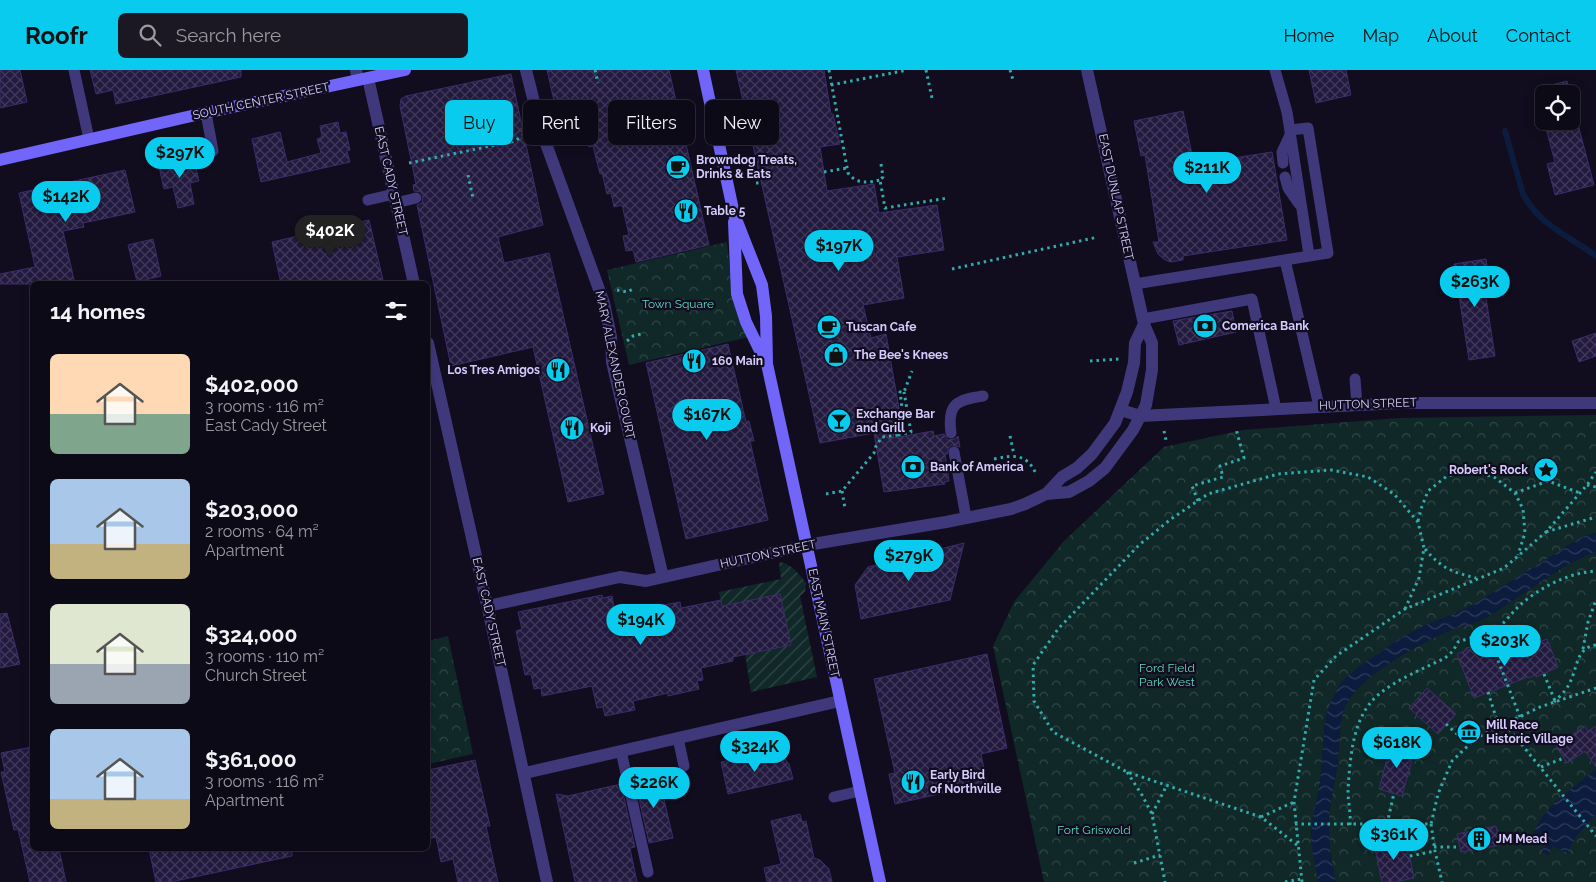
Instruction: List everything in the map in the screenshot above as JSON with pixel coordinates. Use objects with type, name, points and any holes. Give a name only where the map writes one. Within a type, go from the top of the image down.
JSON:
[{"type":"street","name":"SOUTH CENTER STREET","points":[[0,160],[361,76],[405,70]]},
{"type":"street","name":"MARY ALEXANDER COURT","points":[[526,70],[541,130],[604,303],[611,337],[612,362],[663,577]]},
{"type":"street","name":"EAST MAIN STREET","points":[[703,70],[734,214],[762,285],[766,316],[767,364],[880,882]]},
{"type":"street","name":"EAST DUNLAP STREET","points":[[1087,70],[1143,321],[1152,343],[1152,370],[1149,392],[1140,416]]},
{"type":"street","name":"EAST CADY STREET","points":[[361,76],[395,198],[413,281]]},
{"type":"street","name":"EAST MAIN STREET","points":[[734,214],[735,269],[738,294],[746,322],[767,364]]},
{"type":"street","points":[[1121,410],[1132,372],[1135,343],[1143,321]]},
{"type":"street","name":"EAST CADY STREET","points":[[430,352],[525,773],[547,882]]},
{"type":"street","name":"HUTTON STREET","points":[[1046,494],[1062,477],[1077,468],[1092,454],[1109,433],[1121,410],[1140,416],[1319,406],[1445,402],[1596,403]]},
{"type":"street","name":"HUTTON STREET","points":[[488,606],[620,577],[646,581],[807,545],[1012,509],[1046,494],[1069,492],[1095,476],[1105,468],[1116,454],[1140,416]]},
{"type":"street","points":[[525,773],[840,701]]},
{"type":"lane","points":[[74,70],[89,139]]},
{"type":"lane","points":[[1275,70],[1287,112],[1309,255]]},
{"type":"lane","points":[[206,113],[213,151]]},
{"type":"lane","points":[[1135,284],[1328,253],[1308,128],[1290,133]]},
{"type":"lane","points":[[1283,163],[1282,152],[1290,133]]},
{"type":"lane","points":[[1284,177],[1288,188],[1302,210]]},
{"type":"lane","points":[[368,200],[416,198]]},
{"type":"lane","points":[[1285,260],[1319,406]]},
{"type":"lane","points":[[1143,321],[1252,299],[1276,409]]},
{"type":"lane","points":[[1355,379],[1357,405]]},
{"type":"lane","points":[[951,433],[951,411],[954,406],[964,399],[984,396]]},
{"type":"lane","points":[[954,452],[966,518]]},
{"type":"lane","points":[[678,738],[684,766]]},
{"type":"lane","points":[[621,750],[648,872]]},
{"type":"lane","points":[[834,797],[860,791]]},
{"type":"path","points":[[595,70],[598,83]]},
{"type":"path","points":[[828,70],[848,173],[854,180],[868,182],[880,180]]},
{"type":"path","points":[[831,85],[907,70]]},
{"type":"path","points":[[926,70],[932,98]]},
{"type":"path","points":[[1010,70],[1013,80]]},
{"type":"path","points":[[409,163],[515,140],[523,135]]},
{"type":"path","points":[[881,164],[883,177],[880,180],[885,208],[948,198]]},
{"type":"path","points":[[824,172],[847,168]]},
{"type":"path","points":[[468,174],[473,198]]},
{"type":"path","points":[[756,183],[761,182]]},
{"type":"path","points":[[952,269],[1098,237]]},
{"type":"path","points":[[614,288],[624,292],[633,289]]},
{"type":"path","points":[[626,345],[633,336],[641,334]]},
{"type":"path","points":[[1090,361],[1123,359]]},
{"type":"path","points":[[826,494],[842,491],[874,453],[882,437],[911,432],[904,392],[912,371]]},
{"type":"path","points":[[898,435],[903,416],[900,392],[904,392]]},
{"type":"path","points":[[1198,501],[1192,486],[1223,477],[1220,466],[1244,458],[1236,429]]},
{"type":"path","points":[[1164,430],[1166,440]]},
{"type":"path","points":[[1010,436],[1014,455]]},
{"type":"path","points":[[994,459],[1014,455],[1028,462],[1036,474]]},
{"type":"path","points":[[1297,845],[1261,818],[1127,772],[1053,732],[1034,701],[1033,665],[1058,629],[1139,545],[1171,519],[1208,494],[1278,474],[1330,470],[1368,477],[1394,494],[1418,522]]},
{"type":"path","points":[[1405,609],[1419,578],[1424,548],[1418,522],[1420,509],[1428,491],[1447,476],[1472,470],[1494,477],[1516,494],[1523,509],[1525,533],[1518,556]]},
{"type":"path","points":[[1285,882],[1302,880],[1294,802],[1314,680],[1336,656],[1405,609],[1504,568],[1546,532],[1596,472]]},
{"type":"path","points":[[1516,494],[1548,481],[1580,493]]},
{"type":"path","points":[[1587,485],[1596,487]]},
{"type":"path","points":[[842,491],[845,508]]},
{"type":"path","points":[[1546,532],[1596,517]]},
{"type":"path","points":[[1424,548],[1437,563],[1458,574],[1476,578]]},
{"type":"path","points":[[1350,825],[1351,814],[1348,793],[1355,736],[1367,707],[1378,695],[1445,658],[1453,651],[1458,642],[1473,637],[1477,641],[1489,636],[1521,605],[1544,588],[1564,578],[1596,571]]},
{"type":"path","points":[[1554,702],[1568,686],[1577,667],[1578,657],[1583,650],[1588,622],[1596,600]]},
{"type":"path","points":[[1489,636],[1520,717]]},
{"type":"path","points":[[1583,650],[1596,645]]},
{"type":"path","points":[[1544,674],[1554,702]]},
{"type":"path","points":[[1442,882],[1432,824],[1438,794],[1452,762],[1476,738],[1499,726],[1554,702],[1596,688]]},
{"type":"path","points":[[1488,692],[1499,726]]},
{"type":"path","points":[[1446,724],[1469,745]]},
{"type":"path","points":[[1505,724],[1596,836]]},
{"type":"path","points":[[1540,768],[1564,758]]},
{"type":"path","points":[[1127,772],[1152,814],[1166,882]]},
{"type":"path","points":[[1152,814],[1167,785]]},
{"type":"path","points":[[1387,824],[1394,794]]},
{"type":"path","points":[[1261,818],[1294,802]]},
{"type":"path","points":[[1295,824],[1432,824]]},
{"type":"path","points":[[1410,856],[1435,849],[1460,847]]},
{"type":"path","points":[[1134,863],[1160,855]]},
{"type":"green space","name":"Town Square","points":[[727,242],[732,291],[749,337],[629,365],[607,270]]},
{"type":"green space","name":"Ford Field Park West","points":[[1596,415],[1596,533],[1584,536],[1457,613],[1426,625],[1398,640],[1325,721],[1320,783],[1311,833],[1318,882],[1044,882],[993,646],[1014,602],[1064,541],[1164,447],[1243,430],[1399,418]]},
{"type":"green space","name":"Mill Race Historic Village","points":[[1596,552],[1596,882],[1336,882],[1330,850],[1329,818],[1337,769],[1343,712],[1349,700],[1372,676],[1419,645],[1446,632],[1485,618],[1565,566]]},
{"type":"green space","points":[[779,562],[791,567],[806,583],[805,592],[800,596],[817,677],[751,692],[745,654],[791,645],[780,595],[722,606],[719,592],[781,579]]},
{"type":"green space","points":[[448,636],[473,754],[430,764],[430,640]]},
{"type":"water","points":[[1596,533],[1596,552],[1565,566],[1485,618],[1446,632],[1419,645],[1372,676],[1349,700],[1343,712],[1337,769],[1329,818],[1330,850],[1336,882],[1318,882],[1311,843],[1312,822],[1320,783],[1325,721],[1330,703],[1341,682],[1357,668],[1398,640],[1426,625],[1457,613],[1584,536]]},
{"type":"water","points":[[1596,769],[1596,814],[1575,838],[1568,853],[1552,846],[1548,856],[1542,852],[1546,843],[1531,836],[1542,817],[1555,802]]},
{"type":"building","points":[[0,70],[20,70],[27,102],[0,108]]},
{"type":"building","points":[[90,70],[241,70],[241,77],[116,104],[113,90],[96,94]]},
{"type":"building","points":[[547,70],[669,70],[676,100],[608,100],[608,145],[686,145],[709,245],[636,262],[633,250],[626,251],[623,236],[629,235],[622,205],[614,207],[611,193],[607,194],[602,173],[600,174],[593,146],[589,147],[589,145],[598,145],[598,100],[554,100]]},
{"type":"building","points":[[736,70],[824,70],[831,114],[833,114],[840,144],[820,147],[827,191],[874,184],[879,213],[937,205],[944,250],[897,257],[904,298],[863,305],[871,338],[886,334],[900,414],[893,438],[933,431],[934,436],[944,434],[948,440],[955,439],[958,436],[960,447],[952,445],[949,447],[947,454],[945,454],[949,481],[944,482],[945,484],[884,492],[874,433],[820,443],[753,145],[779,145],[779,100],[743,100]]},
{"type":"building","points":[[1309,70],[1346,70],[1351,95],[1316,103]]},
{"type":"building","points":[[511,74],[523,131],[523,145],[526,145],[543,225],[498,237],[504,263],[549,253],[604,494],[568,502],[533,347],[451,366],[417,205],[422,203],[423,197],[421,192],[414,191],[413,185],[416,184],[400,106],[401,99],[406,96]]},
{"type":"building","points":[[1567,81],[1568,85],[1552,85]]},
{"type":"building","points":[[1183,111],[1194,164],[1272,152],[1287,240],[1183,256],[1183,260],[1171,262],[1158,254],[1153,242],[1159,242],[1145,155],[1141,156],[1134,121]]},
{"type":"building","points":[[338,122],[340,133],[346,132],[350,150],[347,151],[350,162],[261,182],[252,139],[280,132],[287,162],[321,153],[317,139],[322,137],[320,126]]},
{"type":"building","points":[[1546,130],[1579,130],[1594,185],[1555,195],[1547,164],[1555,162]]},
{"type":"building","points":[[183,155],[185,161],[194,159],[199,181],[190,183],[194,204],[178,208],[173,187],[164,189],[159,167],[168,165],[167,159]]},
{"type":"building","points":[[125,170],[135,212],[83,223],[84,227],[63,231],[74,281],[30,281],[30,284],[0,284],[0,274],[35,267],[19,193]]},
{"type":"building","points":[[369,220],[383,281],[280,281],[272,242]]},
{"type":"building","points":[[153,239],[161,276],[137,281],[128,245]]},
{"type":"building","points":[[1486,259],[1490,284],[1484,285],[1495,356],[1469,360],[1454,264]]},
{"type":"building","name":"Comerica Bank","points":[[1232,311],[1236,332],[1179,345],[1173,321]]},
{"type":"building","points":[[1596,333],[1596,356],[1579,362],[1572,341]]},
{"type":"building","points":[[728,344],[746,422],[749,421],[754,441],[750,441],[768,520],[686,539],[646,363]]},
{"type":"building","points":[[964,543],[950,600],[861,619],[855,585],[868,567]]},
{"type":"building","points":[[780,594],[791,645],[733,657],[733,661],[701,668],[703,680],[697,681],[699,689],[668,696],[668,693],[633,701],[635,710],[605,716],[603,707],[597,708],[592,686],[542,696],[541,688],[534,689],[531,674],[525,675],[516,631],[522,629],[518,612],[602,595],[603,598],[612,596],[615,614],[680,602],[681,608],[721,600],[722,606]]},
{"type":"building","points":[[7,613],[20,664],[0,668],[0,614]]},
{"type":"building","points":[[1547,639],[1558,667],[1536,677],[1536,675],[1528,677],[1474,698],[1457,654],[1486,643],[1492,661]]},
{"type":"building","points":[[987,654],[1007,748],[981,754],[987,783],[895,804],[889,774],[895,773],[874,679]]},
{"type":"building","points":[[1427,688],[1456,714],[1438,734],[1409,708]]},
{"type":"building","points":[[1585,726],[1588,731],[1596,726],[1596,767],[1585,751],[1567,763],[1556,746]]},
{"type":"building","points":[[1395,741],[1413,746],[1410,756],[1413,757],[1402,796],[1379,789],[1389,751],[1392,751]]},
{"type":"building","points":[[30,747],[30,851],[59,851],[66,882],[30,882],[18,829],[14,830],[1,772],[5,772],[1,753]]},
{"type":"building","points":[[754,755],[755,760],[775,755],[784,758],[789,764],[793,779],[728,794],[721,762]]},
{"type":"building","points":[[475,760],[490,826],[486,826],[498,882],[458,882],[453,859],[441,862],[436,837],[430,838],[430,770]]},
{"type":"building","points":[[658,774],[673,838],[649,843],[635,781]]},
{"type":"building","points":[[621,784],[635,847],[630,848],[637,882],[575,882],[556,794],[568,796]]},
{"type":"building","points":[[800,814],[802,822],[806,821],[814,858],[820,860],[829,869],[832,882],[767,882],[764,868],[781,864],[771,821]]},
{"type":"building","name":"JM Mead","points":[[1496,826],[1500,845],[1461,852],[1457,834]]},
{"type":"building","points":[[1406,838],[1414,878],[1382,882],[1374,844]]},
{"type":"building","points":[[149,851],[292,851],[292,856],[171,882],[156,882]]},
{"type":"waterway","points":[[1505,131],[1523,194],[1530,205],[1555,229],[1596,256]]},
{"type":"place","name":"Browndog Treats, Drinks & Eats","points":[[678,167]]},
{"type":"place","name":"Table 5","points":[[686,211]]},
{"type":"place","name":"Comerica Bank","points":[[1205,326]]},
{"type":"place","name":"Tuscan Cafe","points":[[829,327]]},
{"type":"place","name":"The Bee's Knees","points":[[836,355]]},
{"type":"place","name":"160 Main","points":[[694,361]]},
{"type":"place","name":"Los Tres Amigos","points":[[558,370]]},
{"type":"place","name":"Exchange Bar and Grill","points":[[839,421]]},
{"type":"place","name":"Koji","points":[[572,428]]},
{"type":"place","name":"Bank of America","points":[[913,467]]},
{"type":"place","name":"Robert's Rock","points":[[1546,470]]},
{"type":"place","name":"Mill Race Historic Village","points":[[1469,732]]},
{"type":"place","name":"Early Bird of Northville","points":[[913,782]]},
{"type":"place","name":"JM Mead","points":[[1479,839]]},
{"type":"park label","name":"Fort Griswold","points":[[1094,830]]}]
